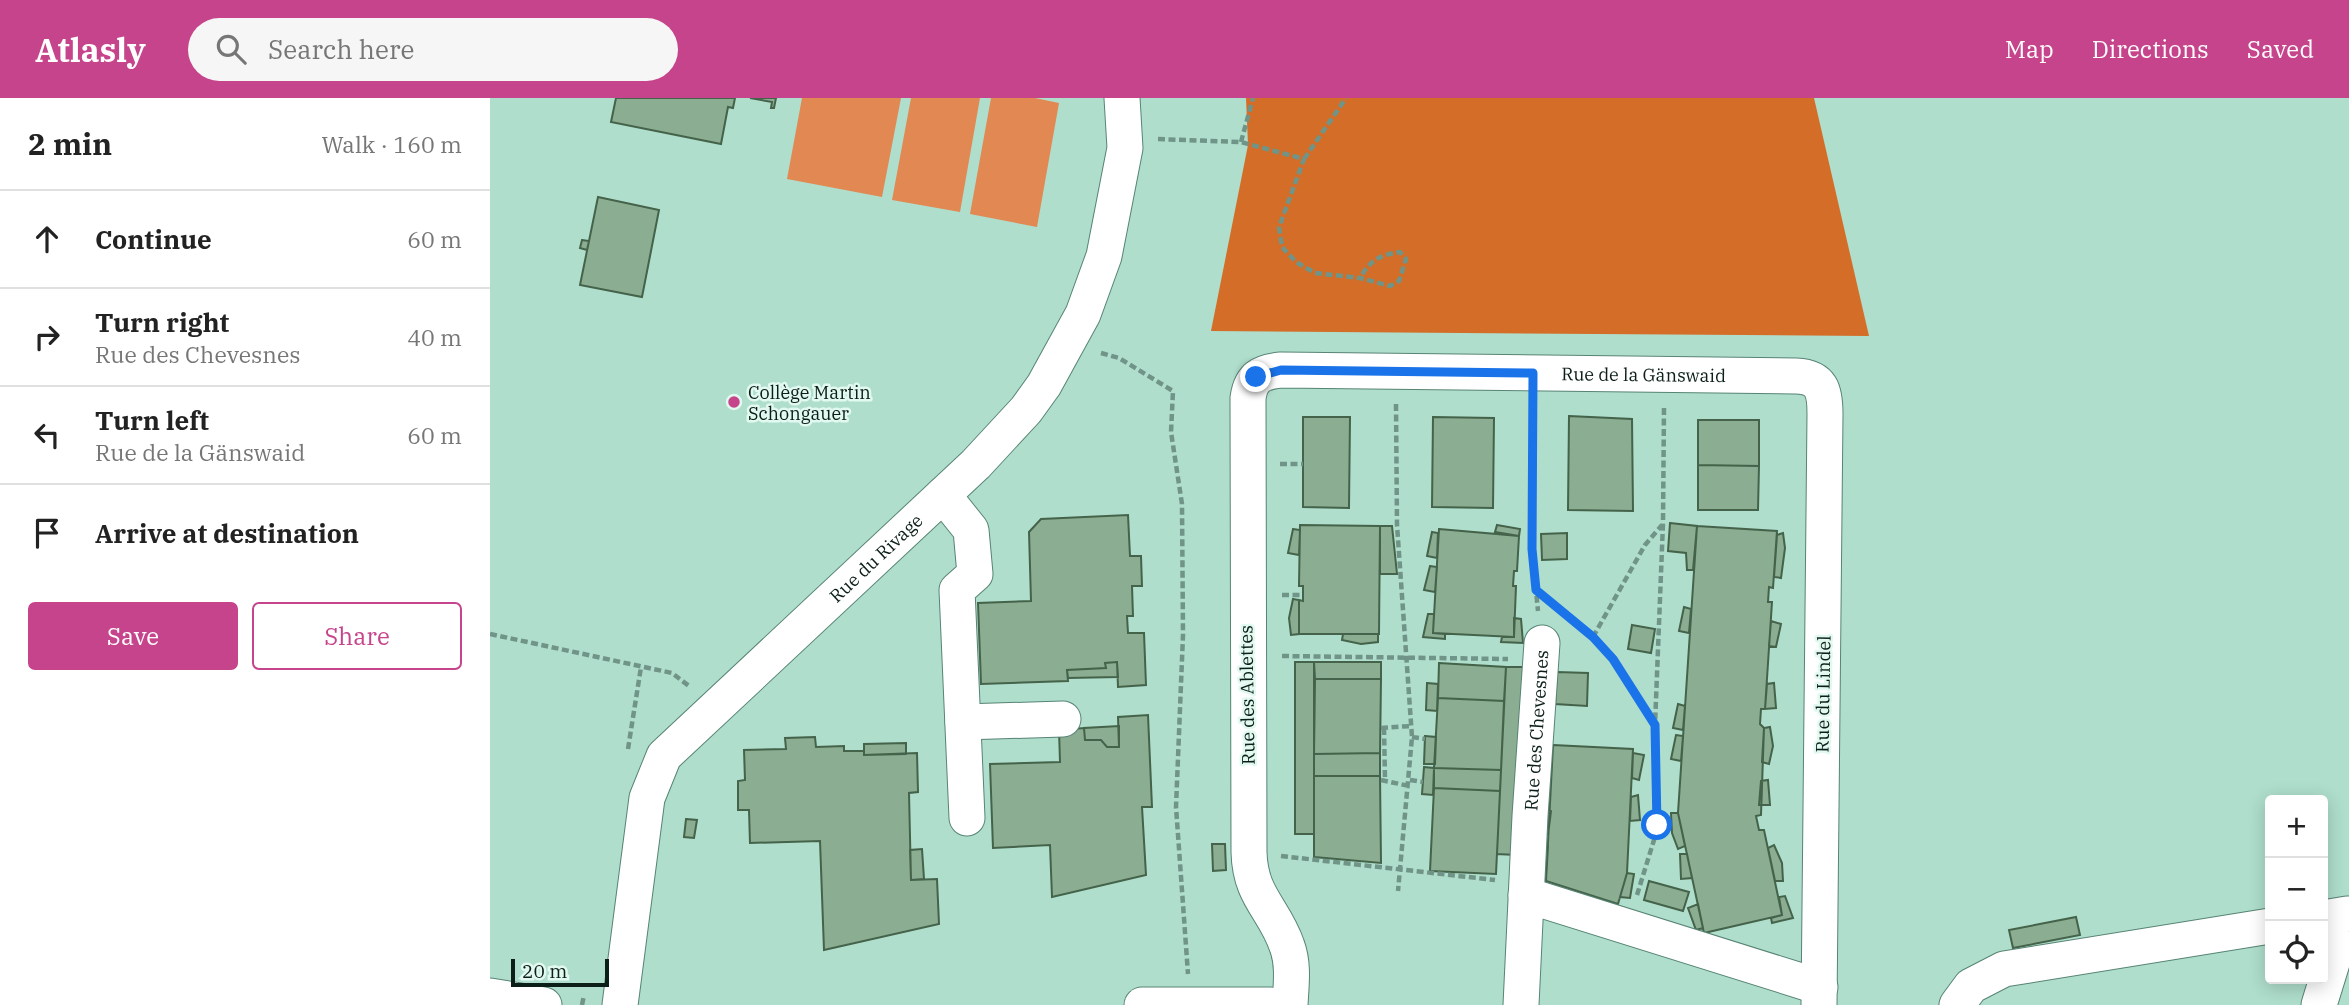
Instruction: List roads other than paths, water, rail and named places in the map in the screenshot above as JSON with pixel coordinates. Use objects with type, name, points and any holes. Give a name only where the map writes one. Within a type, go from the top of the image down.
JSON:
[{"type":"street","name":"Rue du Rivage","points":[[620,1005],[647,798],[664,756],[943,495],[1026,410],[1057,366],[1074,333],[1104,256],[1125,148],[1122,98]]},
{"type":"street","name":"Rue de la Gänswaid","points":[[1256,377],[1281,370],[1533,373],[1807,377],[1820,384]]},
{"type":"street","name":"Rue des Ablettes","points":[[1256,377],[1250,383],[1248,397],[1246,656],[1249,852],[1252,884],[1288,947],[1291,961],[1290,1005]]},
{"type":"street","name":"Rue du Lindel","points":[[1820,384],[1825,414],[1820,996]]},
{"type":"street","points":[[943,495],[971,530],[975,574],[957,590],[967,818]]},
{"type":"street","name":"Rue des Chevesnes","points":[[1521,1005],[1543,651]]},
{"type":"street","points":[[963,722],[1063,719]]},
{"type":"street","points":[[1527,889],[1820,996]]},
{"type":"street","points":[[2319,1005],[2347,914],[2328,917]]},
{"type":"street","points":[[1957,1005],[1971,986],[2004,969],[2265,927]]},
{"type":"street","points":[[490,996],[544,1005]]},
{"type":"street","points":[[1142,1005],[1270,1005]]},
{"type":"place","name":"Collège Martin Schongauer","points":[[734,402]]}]
